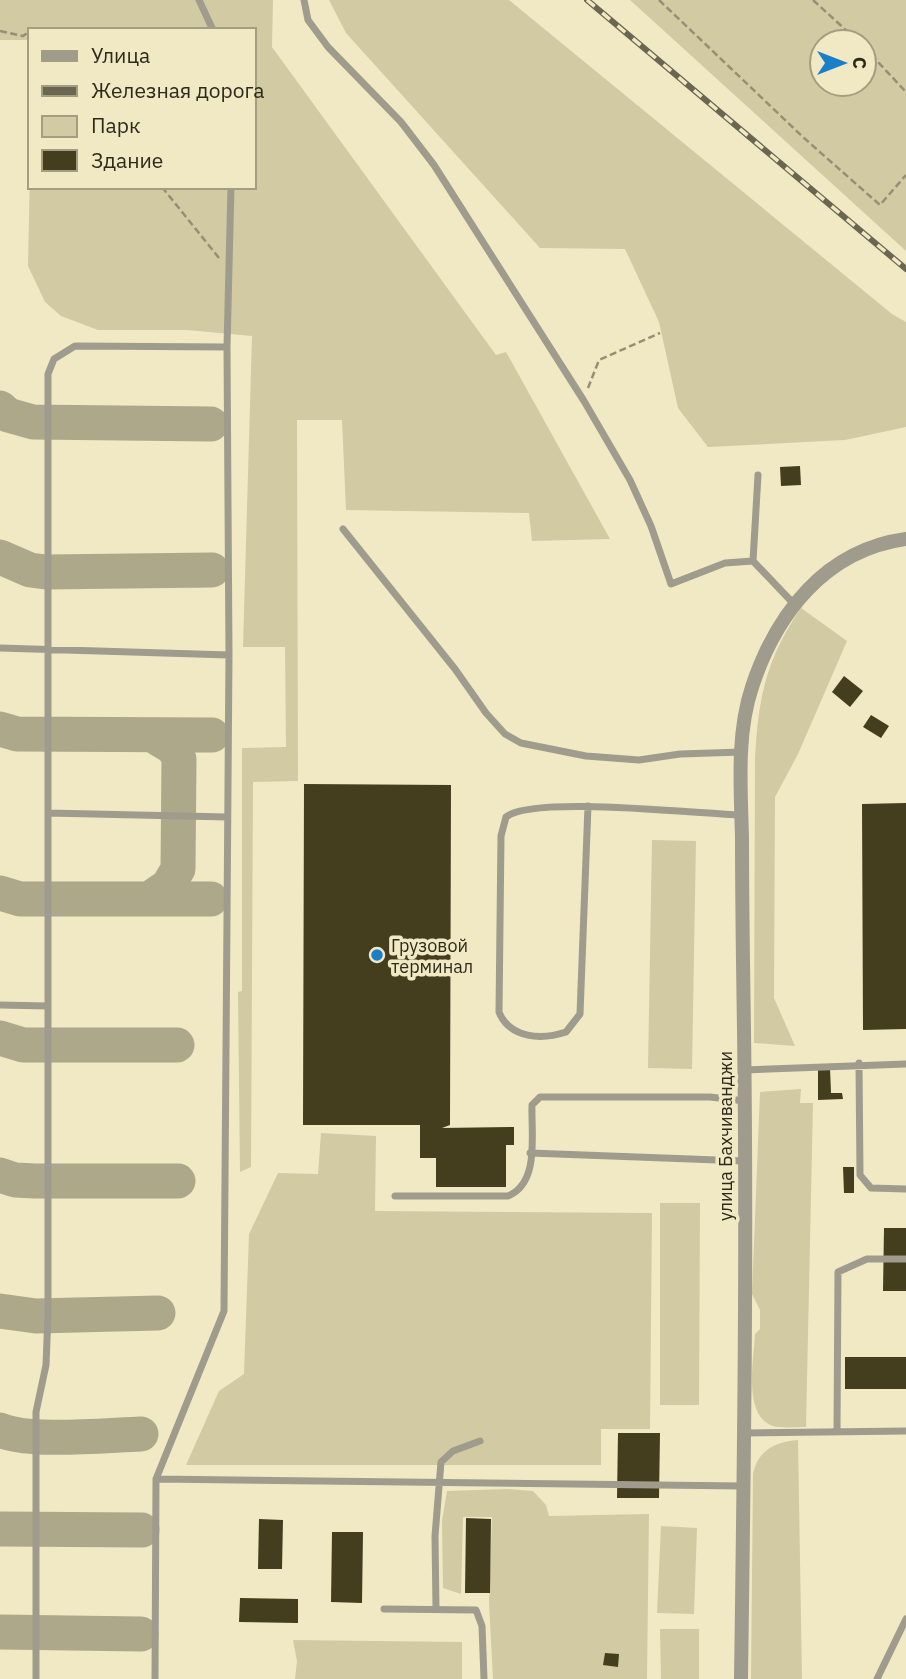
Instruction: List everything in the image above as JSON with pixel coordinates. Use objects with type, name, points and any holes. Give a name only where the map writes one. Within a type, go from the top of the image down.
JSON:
[{"type":"street","name":"улица Бахчиванджи","points":[[741,1679],[745,1070],[741,816],[742,752],[751,689],[767,647],[793,603],[838,564],[872,548],[906,539]]},
{"type":"lane","points":[[199,0],[212,28]]},
{"type":"lane","points":[[304,0],[308,20],[328,47],[401,122],[434,165],[584,401],[630,480],[652,526],[671,584],[725,564],[753,561]]},
{"type":"lane","points":[[155,1679],[156,1479],[224,1311],[229,655],[227,347],[231,189]]},
{"type":"lane","points":[[36,1679],[36,1412],[46,1365],[47,1315],[48,374],[54,359],[75,346],[227,347]]},
{"type":"lane","points":[[758,475],[753,561],[793,603]]},
{"type":"lane","points":[[342,530],[447,659],[486,713],[505,734],[521,743],[586,756],[639,760],[680,754],[742,752]]},
{"type":"lane","points":[[0,648],[229,655]]},
{"type":"lane","points":[[587,806],[580,1014],[566,1032],[527,1036],[511,1030],[499,1012],[503,825],[513,812],[523,809],[587,806],[741,816]]},
{"type":"lane","points":[[47,813],[227,817]]},
{"type":"lane","points":[[0,1005],[48,1006]]},
{"type":"lane","points":[[745,1070],[859,1063],[906,1064]]},
{"type":"lane","points":[[859,1063],[860,1175],[871,1188],[906,1189]]},
{"type":"lane","points":[[395,1196],[508,1196],[524,1186],[530,1153],[532,1105],[540,1097],[710,1097],[745,1101]]},
{"type":"lane","points":[[530,1153],[744,1161]]},
{"type":"lane","points":[[838,1432],[838,1272],[867,1259],[906,1259]]},
{"type":"lane","points":[[743,1433],[906,1431]]},
{"type":"lane","points":[[436,1609],[435,1536],[440,1462],[453,1451],[480,1441]]},
{"type":"lane","points":[[156,1479],[440,1480],[744,1486]]},
{"type":"lane","points":[[384,1609],[476,1610],[482,1626],[484,1679]]},
{"type":"lane","points":[[877,1679],[906,1619]]},
{"type":"path","points":[[660,0],[804,138],[880,205],[906,175]]},
{"type":"path","points":[[813,0],[844,28]]},
{"type":"path","points":[[0,31],[23,36],[28,33]]},
{"type":"path","points":[[878,62],[906,92]]},
{"type":"path","points":[[164,189],[229,270]]},
{"type":"path","points":[[584,401],[599,360],[660,333]]},
{"type":"green space","points":[[0,0],[273,0],[272,47],[496,355],[506,352],[610,539],[532,541],[529,513],[346,510],[342,420],[297,420],[298,781],[253,782],[251,1167],[240,1172],[238,992],[242,991],[242,748],[286,747],[285,647],[243,647],[252,336],[187,330],[98,330],[61,316],[45,302],[28,266],[30,189],[256,189],[256,28],[28,28],[28,40],[0,40]]},
{"type":"green space","points":[[329,0],[509,0],[892,314],[906,322],[906,427],[845,440],[708,447],[678,408],[659,322],[625,249],[540,248],[346,33]]},
{"type":"green space","points":[[630,0],[906,0],[906,251]]},
{"type":"green space","points":[[801,608],[847,641],[798,754],[775,797],[774,998],[795,1046],[754,1043],[755,759],[766,680],[779,645]]},
{"type":"green space","points":[[652,840],[696,841],[692,1069],[648,1068]]},
{"type":"green space","points":[[801,1089],[800,1103],[813,1103],[806,1427],[778,1427],[766,1423],[759,1414],[752,1388],[755,1334],[760,1329],[760,1310],[752,1294],[760,1092]]},
{"type":"green space","points":[[321,1133],[376,1136],[375,1211],[652,1213],[650,1429],[601,1429],[601,1465],[186,1465],[219,1391],[244,1374],[249,1234],[278,1173],[318,1174]]},
{"type":"green space","points":[[660,1203],[700,1203],[699,1405],[660,1405]]},
{"type":"green space","points":[[798,1440],[802,1679],[751,1679],[753,1474],[763,1453],[775,1445]]},
{"type":"green space","points":[[447,1491],[533,1491],[546,1505],[549,1516],[649,1514],[647,1679],[493,1679],[489,1603],[492,1517],[463,1517],[461,1594],[443,1588],[442,1521]]},
{"type":"green space","points":[[661,1526],[697,1528],[694,1614],[657,1613]]},
{"type":"green space","points":[[660,1629],[699,1629],[699,1679],[661,1679]]},
{"type":"green space","points":[[293,1640],[462,1642],[462,1679],[295,1679],[297,1661]]},
{"type":"building","points":[[800,466],[801,485],[781,486],[780,467]]},
{"type":"building","points":[[844,676],[863,691],[850,707],[832,692]]},
{"type":"building","points":[[871,715],[889,726],[881,738],[863,727]]},
{"type":"building","name":"Грузовой терминал","points":[[304,784],[451,785],[450,1125],[442,1128],[514,1127],[514,1145],[506,1145],[506,1187],[436,1187],[436,1158],[420,1158],[420,1125],[303,1125]]},
{"type":"building","points":[[906,803],[906,1029],[863,1030],[862,804]]},
{"type":"building","points":[[830,1068],[831,1093],[842,1093],[843,1099],[818,1100],[818,1069]]},
{"type":"building","points":[[843,1167],[854,1167],[854,1193],[844,1193]]},
{"type":"building","points":[[884,1228],[906,1228],[906,1291],[883,1291]]},
{"type":"building","points":[[845,1357],[906,1357],[906,1389],[845,1389]]},
{"type":"building","points":[[618,1433],[660,1433],[659,1498],[617,1498]]},
{"type":"building","points":[[466,1518],[491,1519],[490,1593],[465,1593]]},
{"type":"building","points":[[259,1519],[283,1520],[282,1569],[258,1569]]},
{"type":"building","points":[[332,1532],[363,1532],[362,1603],[331,1602]]},
{"type":"building","points":[[240,1598],[298,1599],[298,1623],[239,1622]]},
{"type":"building","points":[[605,1653],[619,1654],[618,1667],[603,1665]]},
{"type":"taxiway","points":[[0,408],[8,415],[33,422],[211,424]]},
{"type":"taxiway","points":[[0,557],[30,570],[46,572],[212,570]]},
{"type":"taxiway","points":[[0,729],[17,734],[212,735]]},
{"type":"taxiway","points":[[149,899],[168,886],[178,869],[179,759],[174,748],[152,735]]},
{"type":"taxiway","points":[[0,893],[20,899],[211,899]]},
{"type":"taxiway","points":[[0,1038],[23,1045],[177,1045]]},
{"type":"taxiway","points":[[0,1175],[15,1180],[35,1181],[178,1181]]},
{"type":"taxiway","points":[[0,1311],[36,1316],[158,1313]]},
{"type":"taxiway","points":[[0,1430],[48,1437],[141,1434]]},
{"type":"taxiway","points":[[0,1529],[142,1530]]},
{"type":"taxiway","points":[[0,1632],[141,1634]]},
{"type":"railway","points":[[587,0],[906,269]]},
{"type":"place","name":"Грузовой терминал","points":[[377,955]]}]
